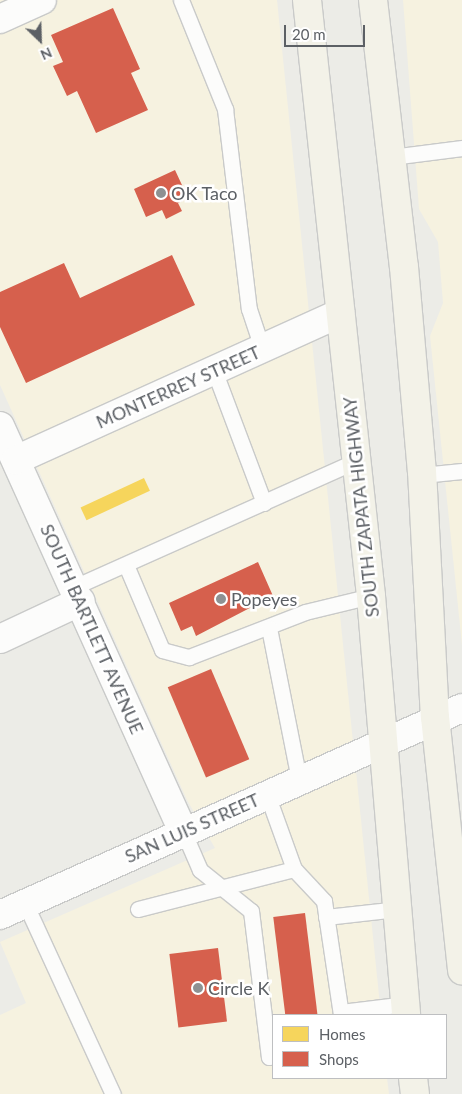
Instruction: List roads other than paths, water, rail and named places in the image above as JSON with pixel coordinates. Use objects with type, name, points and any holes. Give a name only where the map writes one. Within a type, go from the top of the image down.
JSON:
[{"type":"main road","name":"SOUTH ZAPATA HIGHWAY","points":[[307,0],[371,596],[406,1010]]},
{"type":"main road","points":[[373,0],[391,158],[422,475],[435,717],[462,971]]},
{"type":"main road","points":[[413,1079],[415,1094]]},
{"type":"street","points":[[0,19],[42,0]]},
{"type":"street","name":"MONTERREY STREET","points":[[16,460],[340,313]]},
{"type":"street","name":"SOUTH BARTLETT AVENUE","points":[[0,426],[78,594],[184,832]]},
{"type":"street","points":[[0,639],[78,594]]},
{"type":"street","name":"SAN LUIS STREET","points":[[0,915],[435,717],[462,708]]},
{"type":"lane","points":[[181,0],[225,109],[249,309],[262,348]]},
{"type":"lane","points":[[391,158],[462,148]]},
{"type":"lane","points":[[214,370],[264,503]]},
{"type":"lane","points":[[78,594],[126,565],[356,461]]},
{"type":"lane","points":[[422,475],[462,471]]},
{"type":"lane","points":[[126,565],[162,650],[189,657],[269,628],[305,612],[371,596]]},
{"type":"lane","points":[[269,628],[300,780]]},
{"type":"lane","points":[[267,794],[294,869],[324,901],[341,1014],[406,1010]]},
{"type":"lane","points":[[184,832],[200,870],[252,910],[268,1057],[272,1056]]},
{"type":"lane","points":[[138,910],[294,869]]},
{"type":"lane","points":[[25,903],[113,1094]]},
{"type":"lane","points":[[326,917],[398,909]]},
{"type":"place","name":"OK Taco","points":[[161,193]]},
{"type":"place","name":"Popeyes","points":[[221,599]]},
{"type":"place","name":"Circle K","points":[[198,988]]}]
